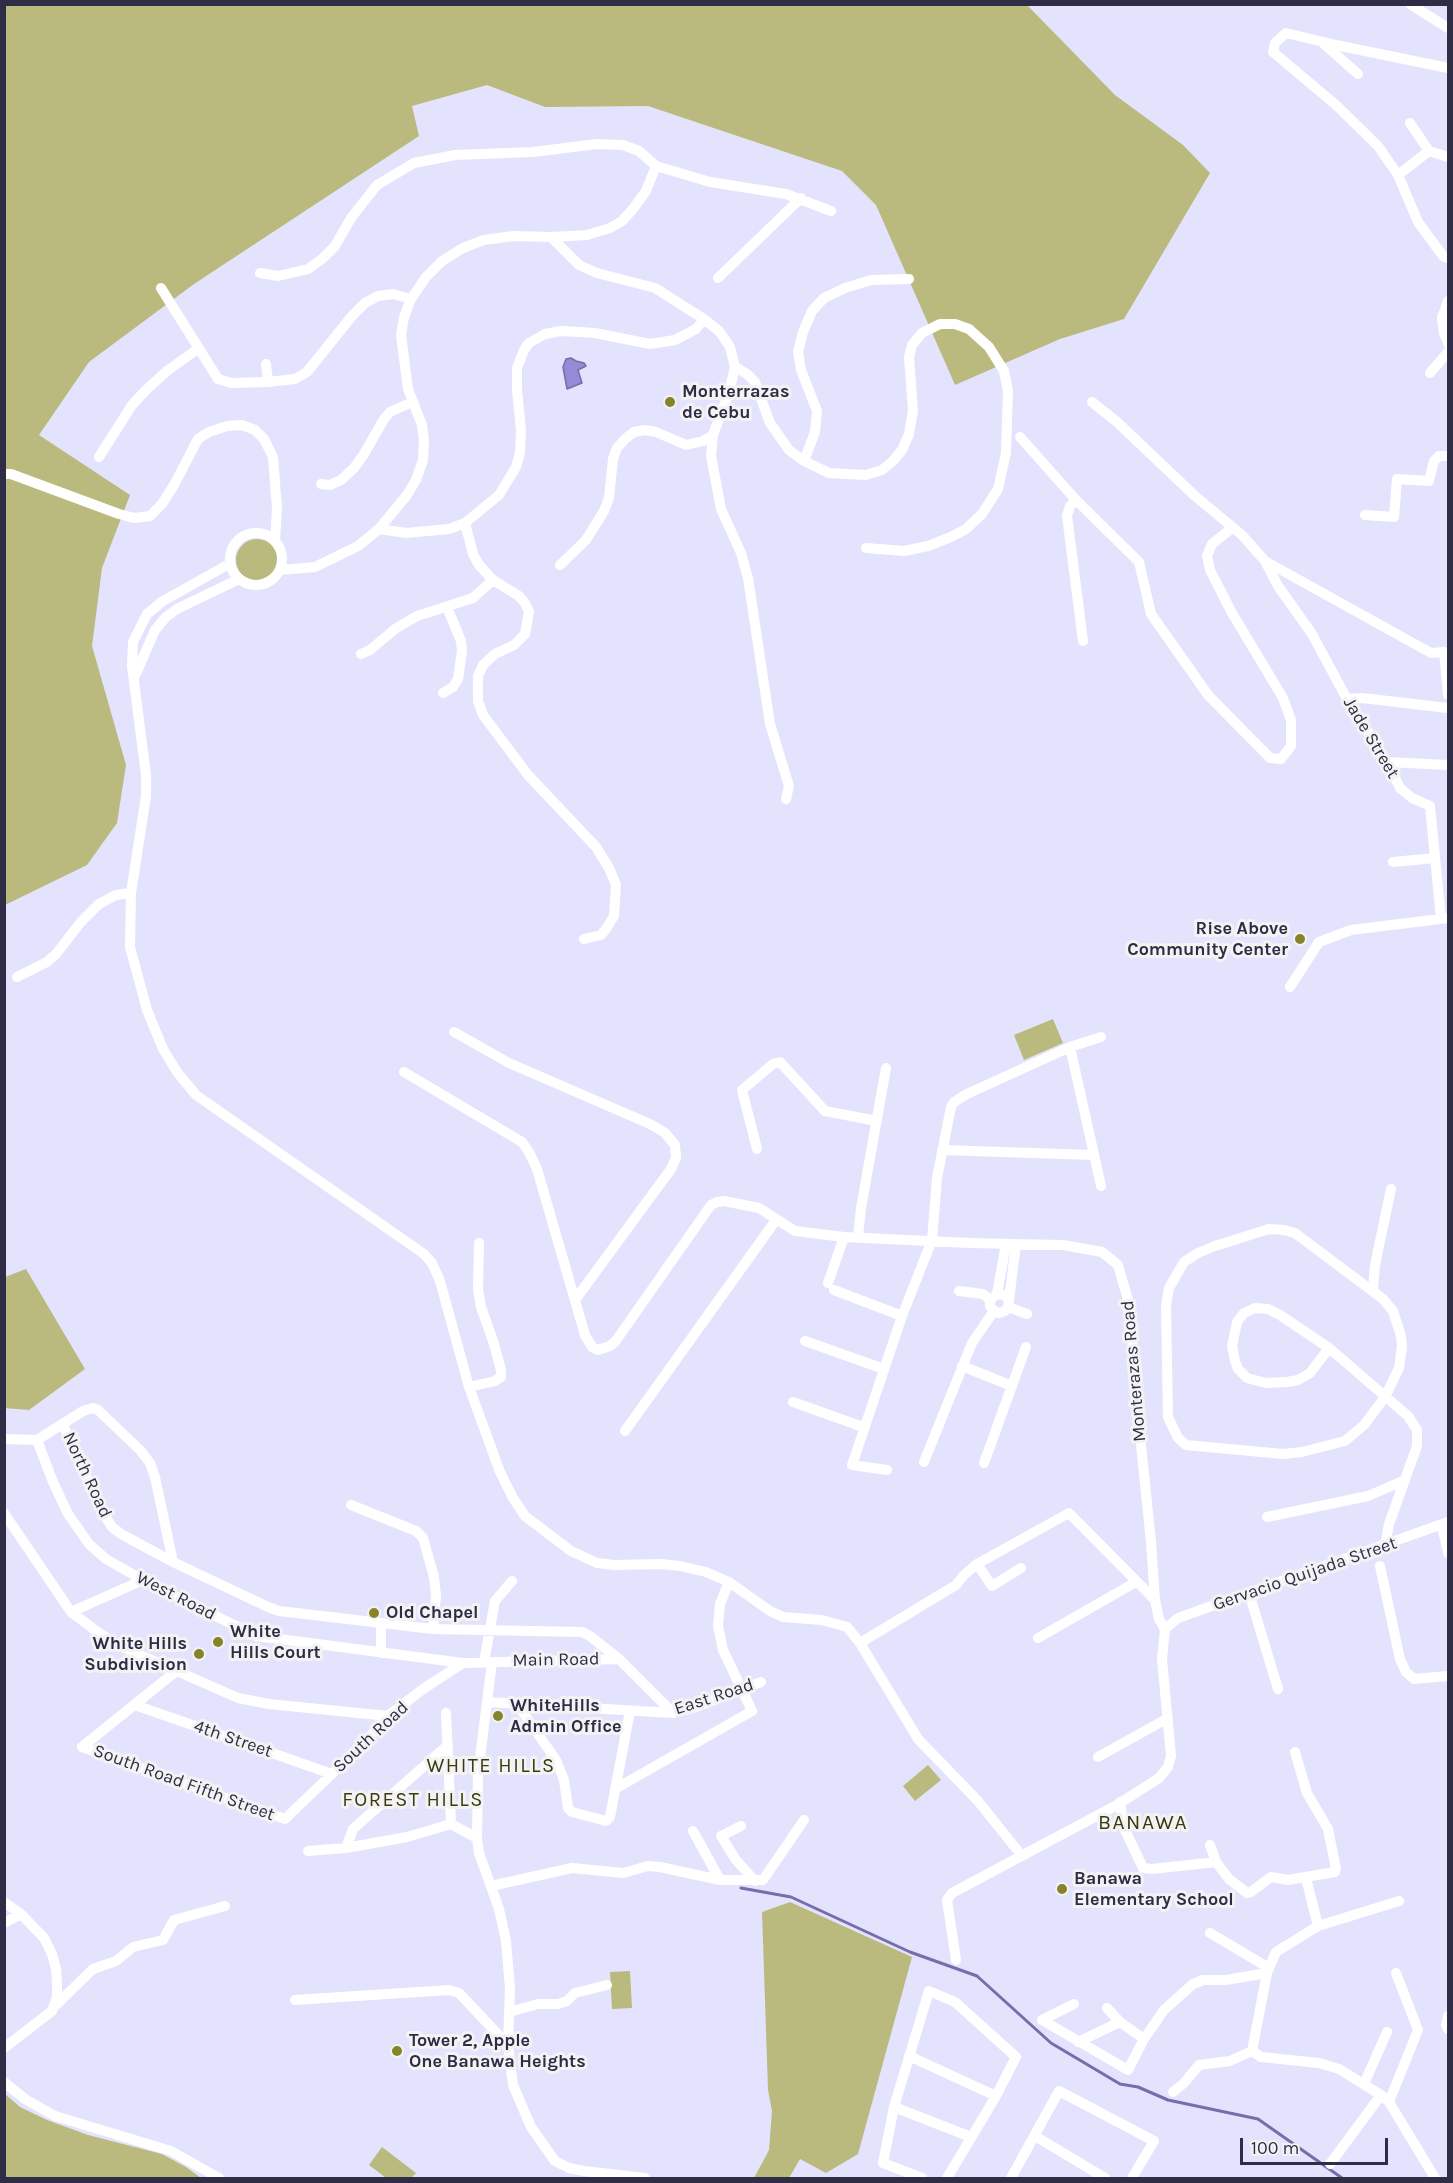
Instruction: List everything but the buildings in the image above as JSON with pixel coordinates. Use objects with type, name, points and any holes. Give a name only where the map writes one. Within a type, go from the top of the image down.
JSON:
[{"type":"street","points":[[1410,4],[1449,28]]},
{"type":"street","points":[[1449,68],[1286,33],[1275,43],[1273,52],[1336,105],[1378,146],[1398,175],[1418,222],[1444,257],[1449,258]]},
{"type":"street","points":[[1322,42],[1358,74]]},
{"type":"street","points":[[1410,123],[1429,150],[1449,157]]},
{"type":"street","points":[[260,273],[278,276],[308,269],[334,246],[351,218],[377,185],[414,163],[454,155],[533,152],[597,144],[623,145],[639,151],[656,166],[710,182],[762,189],[801,198],[831,211]]},
{"type":"street","points":[[1398,175],[1429,150]]},
{"type":"street","points":[[280,570],[315,567],[330,562],[358,546],[379,529],[407,495],[416,480],[423,459],[424,440],[422,425],[411,402],[401,335],[411,299],[426,277],[442,261],[463,248],[484,240],[513,236],[587,236],[610,228],[622,221],[646,191],[656,166]]},
{"type":"street","points":[[718,278],[801,198]]},
{"type":"street","points":[[551,237],[579,265],[597,273],[655,288],[704,319],[724,337],[730,347],[735,367],[729,392],[713,435],[711,456],[721,509],[741,553],[748,578],[770,724],[789,786],[786,799]]},
{"type":"street","points":[[804,461],[815,432],[817,411],[801,370],[798,352],[802,332],[812,311],[824,298],[845,288],[871,280],[909,279]]},
{"type":"street","points":[[161,288],[219,379],[231,382],[295,379],[307,372],[365,303],[378,296],[393,294],[411,299]]},
{"type":"street","points":[[1447,340],[1442,318],[1449,301]]},
{"type":"street","points":[[379,529],[406,533],[448,529],[465,523],[499,495],[516,467],[520,453],[517,368],[529,343],[544,334],[561,331],[595,333],[650,344],[675,340],[696,329],[704,319]]},
{"type":"street","points":[[735,367],[755,382],[770,423],[789,450],[804,461],[829,473],[866,475],[882,470],[893,461],[902,450],[909,434],[913,411],[909,357],[912,345],[922,333],[940,324],[955,324],[969,329],[989,348],[1004,371],[1008,391],[1006,453],[998,489],[982,514],[966,529],[951,537],[928,546],[904,551],[866,548]]},
{"type":"street","points":[[99,457],[132,405],[167,371],[199,348]]},
{"type":"street","points":[[1430,373],[1449,352]]},
{"type":"street","points":[[266,364],[268,382]]},
{"type":"street","points":[[321,484],[330,484],[340,480],[354,468],[390,412],[411,402]]},
{"type":"street","points":[[1092,402],[1117,422],[1195,496],[1242,535],[1265,561],[1431,653],[1446,650],[1449,695]]},
{"type":"street","points":[[4,474],[11,474],[119,514],[134,518],[150,516],[162,504],[174,485],[198,439],[209,432],[227,426],[242,425],[255,430],[264,439],[273,457],[277,509],[275,541],[282,555],[280,570],[267,584],[249,585],[237,580],[229,564],[233,546],[247,534],[259,533],[275,541]]},
{"type":"street","points":[[560,565],[586,540],[604,511],[609,498],[613,459],[617,448],[625,439],[634,432],[645,430],[656,432],[686,445],[703,441],[713,435]]},
{"type":"street","points":[[1020,437],[1076,500],[1139,562],[1151,614],[1208,695],[1270,758],[1281,759],[1291,746],[1291,720],[1283,698],[1232,613],[1210,570],[1207,556],[1212,544],[1232,528]]},
{"type":"street","points":[[1365,515],[1394,517],[1397,479],[1429,481],[1434,461],[1439,456],[1449,456]]},
{"type":"street","points":[[1076,500],[1070,506],[1067,516],[1083,641]]},
{"type":"street","points":[[465,523],[472,554],[479,565],[493,580],[519,596],[529,612],[528,636],[495,654],[483,665],[478,676],[478,700],[483,715],[528,775],[596,847],[616,885],[614,916],[601,935],[584,939]]},
{"type":"street","name":"Jade Street","points":[[1265,561],[1278,586],[1312,634],[1347,699],[1387,762],[1400,788],[1412,798],[1430,806],[1435,858],[1445,919]]},
{"type":"street","points":[[229,564],[163,601],[147,614],[133,642],[134,679],[146,775],[146,796],[131,893],[130,947],[147,1010],[163,1049],[177,1072],[196,1095],[424,1254],[432,1263],[440,1281],[469,1387],[500,1472],[525,1516],[572,1551],[597,1563],[680,1566],[706,1572],[729,1582],[770,1611],[783,1617],[822,1620],[847,1627],[860,1643],[918,1739],[978,1801],[1022,1856]]},
{"type":"street","points":[[134,679],[147,645],[155,630],[166,617],[209,592],[237,580]]},
{"type":"street","points":[[362,654],[395,629],[417,616],[473,598],[493,580]]},
{"type":"street","points":[[443,693],[453,687],[458,679],[462,651],[447,607]]},
{"type":"street","points":[[1347,699],[1362,698],[1449,708]]},
{"type":"street","points":[[1387,762],[1449,765]]},
{"type":"street","points":[[1394,862],[1435,858]]},
{"type":"street","points":[[17,977],[47,962],[56,954],[81,922],[99,904],[116,895],[131,893]]},
{"type":"street","points":[[1290,987],[1318,942],[1351,930],[1445,919]]},
{"type":"street","points":[[454,1032],[508,1063],[650,1124],[665,1133],[675,1145],[676,1158],[671,1169],[575,1300]]},
{"type":"street","points":[[887,1470],[852,1465],[902,1316],[932,1240],[942,1149],[951,1107],[960,1098],[1070,1047],[1101,1036]]},
{"type":"street","points":[[1070,1047],[1101,1186]]},
{"type":"street","points":[[757,1149],[742,1090],[773,1064],[780,1062],[825,1111],[877,1121]]},
{"type":"street","points":[[858,1237],[886,1068]]},
{"type":"street","points":[[404,1072],[522,1142],[526,1147],[537,1169],[575,1300]]},
{"type":"street","points":[[942,1149],[1093,1155]]},
{"type":"street","points":[[1372,1289],[1391,1189]]},
{"type":"street","name":"Monterazas Road","points":[[575,1300],[588,1342],[597,1350],[604,1350],[615,1341],[711,1205],[724,1201],[759,1208],[795,1231],[844,1237],[932,1240],[970,1244],[1063,1245],[1102,1252],[1118,1265],[1130,1307],[1155,1600],[1159,1619],[1165,1629]]},
{"type":"street","points":[[624,1431],[776,1220]]},
{"type":"street","points":[[1269,1229],[1295,1233],[1372,1289],[1393,1311],[1402,1347],[1399,1368],[1385,1397],[1364,1425],[1345,1441],[1302,1452],[1283,1454],[1186,1445],[1178,1438],[1168,1417],[1166,1305],[1169,1288],[1184,1262],[1215,1246],[1269,1229]]},
{"type":"street","points":[[844,1237],[831,1286],[902,1316]]},
{"type":"street","points":[[469,1387],[495,1381],[501,1377],[478,1289],[479,1243]]},
{"type":"street","points":[[1011,1244],[1008,1303],[1005,1311],[999,1313],[990,1306],[1011,1244]]},
{"type":"street","points":[[959,1291],[994,1297],[1004,1295],[1008,1303],[1027,1314]]},
{"type":"street","points":[[1329,1348],[1310,1373],[1304,1377],[1287,1382],[1266,1383],[1247,1378],[1238,1369],[1232,1346],[1237,1322],[1244,1313],[1255,1308],[1268,1309],[1329,1348],[1408,1416],[1417,1430],[1417,1446],[1389,1524],[1385,1546]]},
{"type":"street","points":[[924,1462],[962,1366],[981,1328],[994,1311]]},
{"type":"street","points":[[806,1341],[884,1369]]},
{"type":"street","points":[[984,1462],[1026,1347]]},
{"type":"street","points":[[962,1366],[1012,1386]]},
{"type":"street","points":[[793,1402],[863,1427]]},
{"type":"street","name":"North Road","points":[[172,1562],[155,1477],[150,1463],[140,1450],[93,1408],[83,1411],[63,1425],[106,1520],[121,1534],[172,1562],[279,1611],[433,1629],[582,1632],[619,1659],[673,1713]]},
{"type":"street","points":[[4,1439],[37,1440],[63,1425]]},
{"type":"street","name":"West Road","points":[[37,1440],[68,1514],[89,1544],[106,1559],[143,1580],[256,1636],[463,1663],[488,1662]]},
{"type":"street","points":[[1267,1517],[1368,1496],[1405,1480]]},
{"type":"street","points":[[351,1505],[416,1531],[423,1538],[435,1586],[433,1629]]},
{"type":"street","points":[[4,1513],[71,1612],[112,1642],[175,1672],[238,1698],[269,1704],[388,1716]]},
{"type":"street","points":[[860,1643],[956,1585],[977,1564],[1069,1513],[1155,1600]]},
{"type":"street","points":[[1445,1524],[1449,1553]]},
{"type":"street","name":"Gervacio Quijada Street","points":[[1165,1629],[1178,1618],[1445,1524]]},
{"type":"street","points":[[977,1564],[992,1586],[1021,1568]]},
{"type":"street","points":[[1380,1566],[1400,1659],[1406,1672],[1414,1679],[1449,1676]]},
{"type":"street","points":[[71,1612],[143,1580]]},
{"type":"street","points":[[512,1581],[495,1601],[490,1630],[487,1702],[478,1774],[477,1838],[479,1853],[499,1909],[506,1941],[510,1988],[508,2045],[513,2085],[531,2127],[555,2161],[569,2168],[584,2171],[645,2178]]},
{"type":"street","points":[[615,1789],[752,1712],[723,1650],[718,1626],[720,1604],[729,1582]]},
{"type":"street","points":[[1038,1638],[1136,1582]]},
{"type":"street","points":[[1249,1593],[1278,1689]]},
{"type":"street","points":[[381,1623],[381,1653]]},
{"type":"street","points":[[956,1960],[948,1896],[1120,1802],[1159,1778],[1168,1767],[1171,1756],[1162,1659],[1165,1629]]},
{"type":"street","name":"Main Road","points":[[488,1662],[619,1659]]},
{"type":"street","name":"South Road","points":[[285,1820],[388,1716],[463,1663]]},
{"type":"street","points":[[135,1705],[175,1672]]},
{"type":"street","name":"East Road","points":[[487,1702],[673,1713],[693,1708],[761,1682]]},
{"type":"street","points":[[517,1704],[556,1760],[564,1780],[568,1808],[572,1812],[606,1821],[609,1820],[630,1712]]},
{"type":"street","name":"South Road Fifth Street","points":[[135,1705],[82,1747],[285,1820]]},
{"type":"street","name":"4th Street","points":[[135,1705],[332,1774]]},
{"type":"street","points":[[446,1713],[451,1824]]},
{"type":"street","points":[[1098,1757],[1168,1719]]},
{"type":"street","points":[[346,1848],[353,1829],[448,1745]]},
{"type":"street","points":[[1210,1845],[1216,1862],[1229,1879],[1246,1893],[1251,1892],[1271,1877],[1288,1880],[1306,1878],[1331,1873],[1336,1869],[1328,1829],[1307,1793],[1295,1752]]},
{"type":"street","points":[[1120,1802],[1124,1828],[1139,1862],[1149,1869],[1216,1862]]},
{"type":"street","points":[[491,1886],[572,1868],[623,1873],[648,1866],[720,1880],[763,1880],[804,1820]]},
{"type":"street","points":[[308,1851],[346,1848],[407,1837],[451,1824],[477,1838]]},
{"type":"street","points":[[741,1826],[721,1836],[736,1860],[755,1881]]},
{"type":"street","points":[[693,1831],[720,1880]]},
{"type":"street","points":[[1306,1878],[1318,1926]]},
{"type":"street","points":[[1252,2052],[1268,1970],[1276,1952],[1318,1926],[1399,1901]]},
{"type":"street","points":[[4,1902],[21,1914],[44,1938],[52,1954],[57,1984],[55,2006]]},
{"type":"street","points":[[4,2048],[48,2015],[93,1969],[116,1961],[133,1947],[163,1940],[174,1920],[225,1906]]},
{"type":"street","points":[[4,1923],[21,1914]]},
{"type":"street","points":[[1210,1933],[1268,1970]]},
{"type":"street","points":[[1074,2004],[1042,2020],[1128,2070],[1144,2039],[1164,2010],[1193,1984],[1203,1980],[1226,1980],[1268,1970]]},
{"type":"street","points":[[1330,2164],[1385,2099],[1418,2030],[1396,1973]]},
{"type":"street","points":[[509,2012],[538,2004],[558,2004],[567,2001],[574,1993],[607,1985]]},
{"type":"street","points":[[295,2000],[449,1990],[459,1993],[508,2045]]},
{"type":"street","points":[[922,2178],[883,2163],[894,2107],[929,1991],[955,2002],[1016,2057],[996,2096],[947,2178]]},
{"type":"street","points":[[1107,2008],[1120,2022],[1144,2039]]},
{"type":"street","points":[[1449,2016],[1446,2025],[1449,2029]]},
{"type":"street","points":[[1078,2043],[1120,2022]]},
{"type":"street","points":[[1364,2084],[1388,2032]]},
{"type":"street","points":[[1173,2092],[1199,2065],[1230,2061],[1252,2052],[1261,2056],[1318,2063],[1339,2069],[1385,2099],[1435,2178]]},
{"type":"street","points":[[909,2056],[996,2096]]},
{"type":"street","points":[[4,2082],[25,2099],[55,2116],[171,2151],[219,2178]]},
{"type":"street","points":[[1011,2178],[1059,2091],[1154,2141],[1132,2178]]},
{"type":"street","points":[[894,2107],[971,2137]]},
{"type":"street","points":[[1035,2136],[1105,2178]]},
{"type":"green space","points":[[5,5],[1027,5],[1115,95],[1183,145],[1210,173],[1124,319],[1060,339],[955,385],[876,205],[842,171],[648,106],[545,107],[487,85],[412,106],[419,136],[194,284],[89,362],[39,435],[130,495],[102,568],[92,646],[126,765],[117,823],[87,865],[5,905]]},
{"type":"green space","points":[[257,539],[272,545],[278,560],[272,575],[257,581],[242,575],[236,560],[242,545]]},
{"type":"green space","points":[[1053,1019],[1063,1043],[1024,1060],[1014,1035]]},
{"type":"green space","points":[[26,1269],[85,1369],[29,1410],[4,1408],[5,1277]]},
{"type":"green space","points":[[928,1765],[941,1780],[915,1801],[903,1786]]},
{"type":"green space","points":[[790,1902],[912,1957],[858,2154],[826,2173],[800,2159],[789,2178],[754,2178],[769,2150],[772,2111],[768,2090],[762,1912]]},
{"type":"green space","points":[[630,1971],[632,2008],[612,2009],[610,1972]]},
{"type":"green space","points":[[4,2093],[20,2107],[47,2120],[88,2135],[162,2154],[201,2178],[5,2178]]},
{"type":"green space","points":[[382,2147],[416,2173],[411,2178],[386,2178],[369,2165]]},
{"type":"shaded area","points":[[571,358],[586,366],[578,370],[582,383],[567,389],[563,367],[566,359]]},
{"type":"waterway","points":[[741,1888],[791,1897],[910,1952],[977,1976],[1051,2043],[1120,2084],[1138,2087],[1168,2100],[1258,2119],[1342,2178]]},
{"type":"place","name":"Monterrazas de Cebu","points":[[670,402]]},
{"type":"place","name":"Rise Above Community Center","points":[[1300,939]]},
{"type":"place","name":"Old Chapel","points":[[374,1613]]},
{"type":"place","name":"White Hills Court","points":[[218,1642]]},
{"type":"place","name":"White Hills Subdivision","points":[[199,1654]]},
{"type":"place","name":"WhiteHills Admin Office","points":[[498,1716]]},
{"type":"place","name":"Banawa Elementary School","points":[[1062,1889]]},
{"type":"place","name":"Tower 2, Apple One Banawa Heights","points":[[397,2051]]},
{"type":"district","name":"WHITE HILLS","points":[[491,1766]]},
{"type":"district","name":"FOREST HILLS","points":[[413,1800]]},
{"type":"district","name":"BANAWA","points":[[1143,1823]]}]
